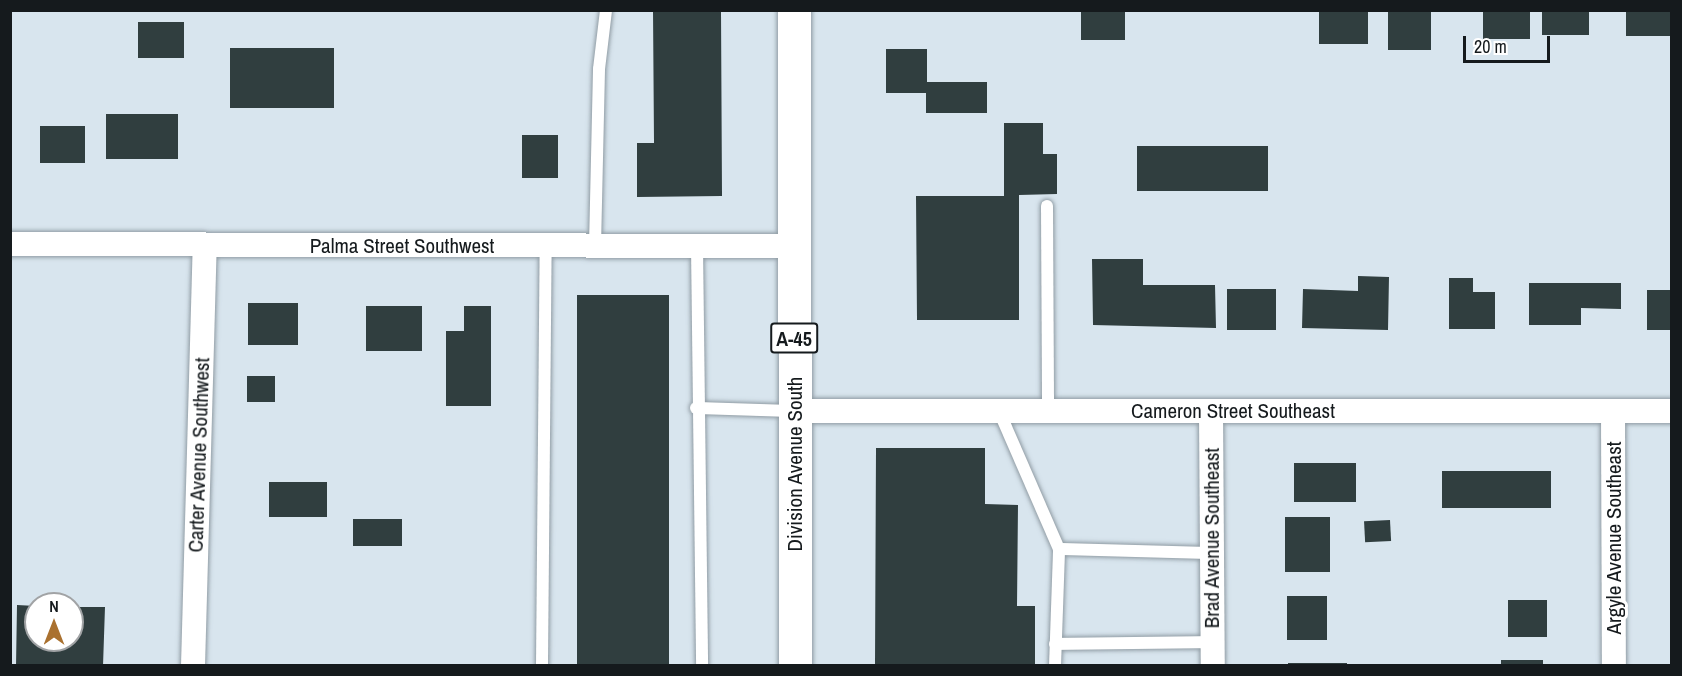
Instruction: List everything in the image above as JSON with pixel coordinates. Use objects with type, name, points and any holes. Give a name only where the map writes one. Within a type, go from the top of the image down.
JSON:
[{"type":"main road","name":"Division Avenue South","points":[[794,10],[795,666]]},
{"type":"street","name":"Palma Street Southwest","points":[[10,244],[794,246]]},
{"type":"street","name":"Carter Avenue Southwest","points":[[193,666],[205,245]]},
{"type":"street","name":"Cameron Street Southeast","points":[[795,411],[1671,411]]},
{"type":"street","name":"Brad Avenue Southeast","points":[[1211,411],[1213,666]]},
{"type":"street","name":"Argyle Avenue Southeast","points":[[1613,411],[1614,666]]},
{"type":"lane","points":[[595,246],[599,69],[606,10]]},
{"type":"lane","points":[[1047,206],[1048,411]]},
{"type":"lane","points":[[542,666],[546,246]]},
{"type":"lane","points":[[697,246],[696,408],[702,666]]},
{"type":"lane","points":[[696,408],[795,411]]},
{"type":"lane","points":[[999,411],[1059,549],[1056,666]]},
{"type":"lane","points":[[1059,549],[1212,553]]},
{"type":"lane","points":[[1056,644],[1212,642]]},
{"type":"building","points":[[653,10],[721,10],[722,196],[637,197],[637,143],[654,143]]},
{"type":"building","points":[[1081,10],[1125,10],[1125,40],[1081,40]]},
{"type":"building","points":[[1319,10],[1368,10],[1368,44],[1319,44]]},
{"type":"building","points":[[1388,10],[1431,10],[1431,50],[1388,50]]},
{"type":"building","points":[[1483,10],[1530,10],[1530,39],[1483,39]]},
{"type":"building","points":[[1542,10],[1589,10],[1589,35],[1542,35]]},
{"type":"building","points":[[1626,10],[1672,10],[1672,36],[1626,36]]},
{"type":"building","points":[[138,22],[184,22],[184,58],[138,58]]},
{"type":"building","points":[[230,48],[334,48],[334,108],[230,108]]},
{"type":"building","points":[[886,49],[927,49],[927,82],[987,82],[987,113],[926,113],[926,93],[886,93]]},
{"type":"building","points":[[106,114],[178,114],[178,159],[106,159]]},
{"type":"building","points":[[1004,123],[1043,123],[1043,154],[1057,154],[1057,194],[1019,195],[1019,320],[917,320],[916,196],[1004,196]]},
{"type":"building","points":[[40,126],[85,126],[85,163],[40,163]]},
{"type":"building","points":[[522,135],[558,135],[558,178],[522,178]]},
{"type":"building","points":[[1137,146],[1268,146],[1268,191],[1137,191]]},
{"type":"building","points":[[1092,259],[1143,259],[1143,285],[1215,285],[1216,328],[1093,325]]},
{"type":"building","points":[[1358,276],[1389,277],[1388,330],[1302,328],[1303,289],[1358,291]]},
{"type":"building","points":[[1449,278],[1473,278],[1473,292],[1495,292],[1495,329],[1449,329]]},
{"type":"building","points":[[1529,283],[1621,283],[1621,309],[1581,308],[1581,325],[1529,325]]},
{"type":"building","points":[[1227,289],[1276,289],[1276,330],[1227,330]]},
{"type":"building","points":[[1647,290],[1672,290],[1672,330],[1647,330]]},
{"type":"building","points":[[577,295],[669,295],[669,666],[577,666]]},
{"type":"building","points":[[248,303],[298,303],[298,345],[248,345]]},
{"type":"building","points":[[366,306],[422,306],[422,351],[366,351]]},
{"type":"building","points":[[464,306],[491,306],[491,406],[446,406],[446,331],[464,331]]},
{"type":"building","points":[[247,376],[275,376],[275,402],[247,402]]},
{"type":"building","points":[[876,448],[985,448],[985,504],[1018,505],[1017,606],[1035,606],[1035,666],[875,666]]},
{"type":"building","points":[[1294,463],[1356,463],[1356,502],[1294,502]]},
{"type":"building","points":[[1442,471],[1551,471],[1551,508],[1442,508]]},
{"type":"building","points":[[269,482],[327,482],[327,517],[269,517]]},
{"type":"building","points":[[1285,517],[1330,517],[1330,572],[1285,572]]},
{"type":"building","points":[[353,519],[402,519],[402,546],[353,546]]},
{"type":"building","points":[[1390,520],[1391,541],[1365,542],[1364,521]]},
{"type":"building","points":[[1287,596],[1327,596],[1327,640],[1287,640]]},
{"type":"building","points":[[1508,600],[1547,600],[1547,637],[1508,637]]},
{"type":"building","points":[[17,605],[24,605],[24,652],[84,652],[84,607],[105,607],[103,666],[16,666]]},
{"type":"building","points":[[1501,660],[1543,660],[1543,666],[1501,666]]},
{"type":"building","points":[[1288,663],[1347,663],[1347,666],[1288,666]]}]
